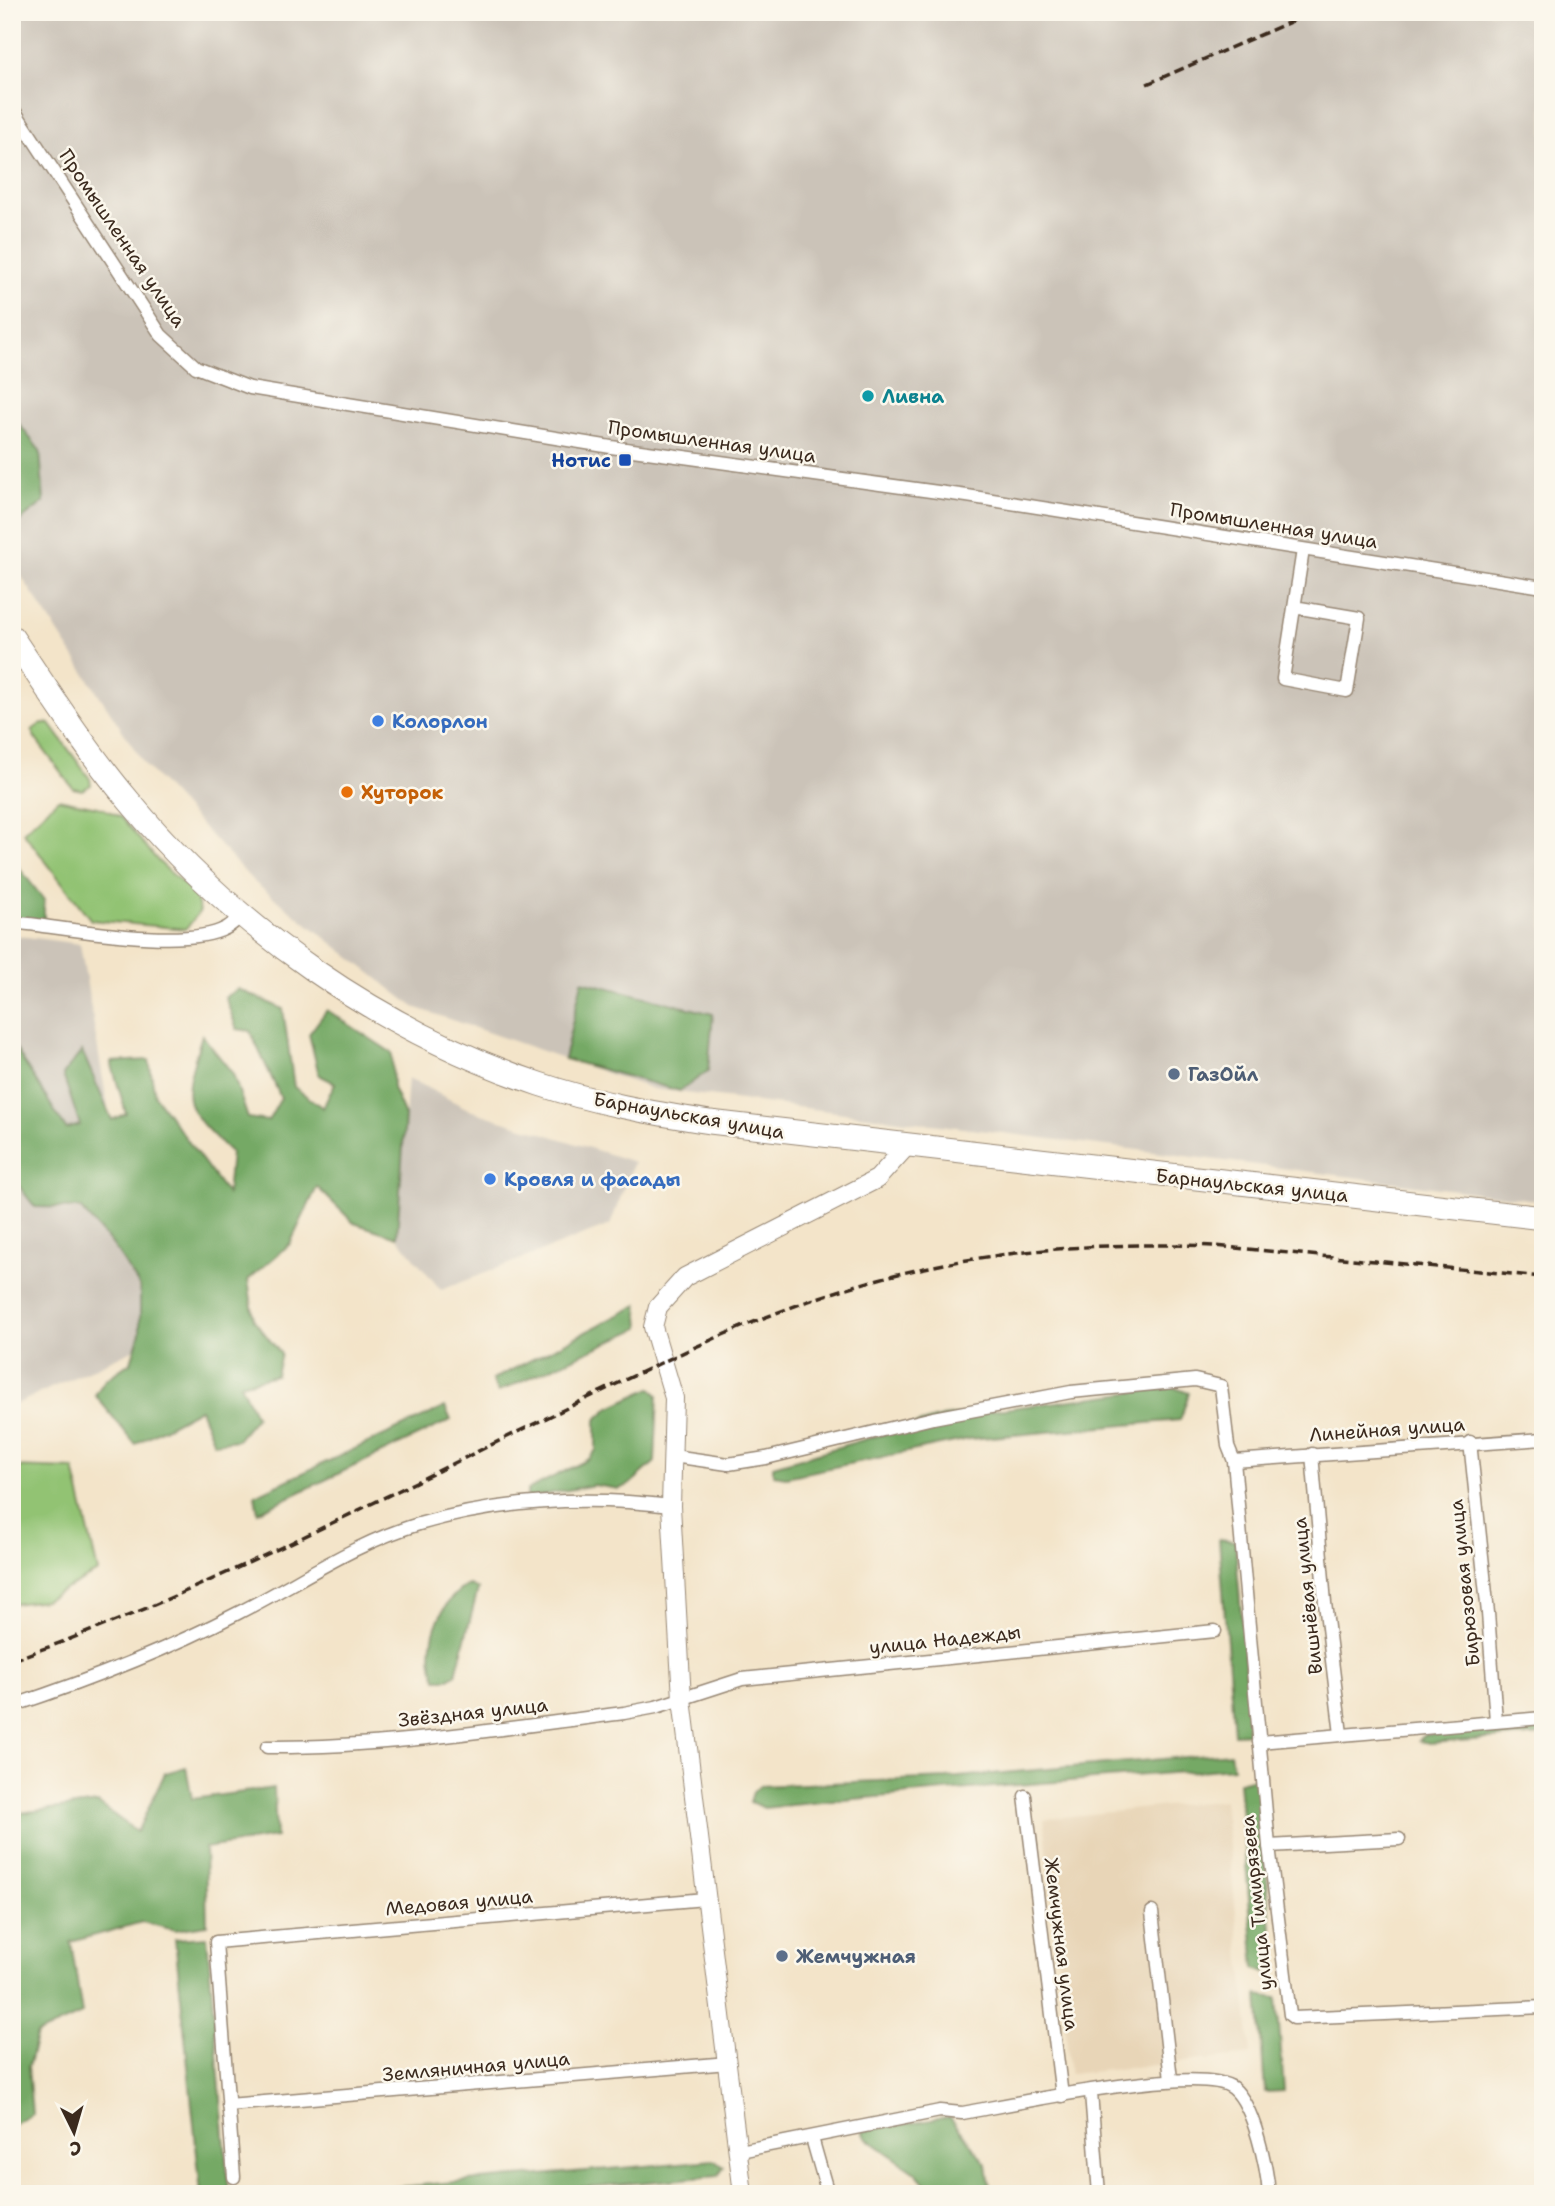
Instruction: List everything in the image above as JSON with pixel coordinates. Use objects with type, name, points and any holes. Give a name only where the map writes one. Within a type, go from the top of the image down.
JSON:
[{"type":"highway","name":"Барнаульская улица","points":[[12,637],[71,724],[129,802],[189,867],[243,915],[311,967],[380,1011],[466,1055],[540,1084],[644,1112],[907,1146],[1543,1218]]},
{"type":"street","name":"Промышленная улица","points":[[12,107],[161,335],[196,367],[250,388],[611,447],[967,495],[1543,587]]},
{"type":"street","points":[[1294,607],[1359,618],[1346,691],[1283,679],[1294,607],[1303,550]]},
{"type":"street","points":[[12,922],[165,939],[200,936],[225,929],[243,915]]},
{"type":"street","points":[[743,2194],[740,2151],[705,1899],[682,1699],[671,1506],[674,1398],[655,1343],[653,1327],[658,1307],[685,1277],[877,1178],[907,1146]]},
{"type":"street","name":"улица Тимирязева","points":[[673,1456],[729,1464],[766,1458],[933,1418],[1071,1392],[1195,1380],[1221,1387],[1228,1446],[1234,1461],[1269,1846],[1287,2008],[1294,2018],[1543,2007]]},
{"type":"street","name":"Линейная улица","points":[[1234,1461],[1470,1442],[1543,1439]]},
{"type":"street","name":"Бирюзовая улица","points":[[1470,1442],[1488,1612],[1496,1721]]},
{"type":"street","name":"Вишнёвая улица","points":[[1312,1454],[1325,1603],[1341,1734]]},
{"type":"street","points":[[12,1706],[112,1672],[236,1615],[358,1547],[416,1525],[468,1511],[534,1503],[609,1499],[671,1506]]},
{"type":"street","name":"улица Надежды","points":[[682,1699],[742,1679],[1214,1631]]},
{"type":"street","name":"Звёздная улица","points":[[267,1747],[309,1748],[512,1727],[624,1713],[682,1699]]},
{"type":"street","points":[[1259,1742],[1543,1718]]},
{"type":"street","name":"Жемчужная улица","points":[[1025,1796],[1062,2096]]},
{"type":"street","points":[[1269,1846],[1399,1839]]},
{"type":"street","name":"Медовая улица","points":[[228,2105],[216,1941],[705,1899]]},
{"type":"street","points":[[1152,1912],[1171,2079]]},
{"type":"street","name":"Земляничная улица","points":[[228,2105],[728,2063]]},
{"type":"street","points":[[740,2151],[940,2111],[962,2113],[1171,2079],[1214,2081],[1232,2088],[1254,2125],[1269,2194]]},
{"type":"street","points":[[1091,2092],[1099,2194]]},
{"type":"street","points":[[228,2105],[234,2177]]},
{"type":"street","points":[[812,2138],[828,2194]]},
{"type":"shaded area","points":[[12,12],[1543,12],[1543,1201],[653,1089],[414,1007],[254,882],[145,765],[12,562]]},
{"type":"shaded area","points":[[12,935],[80,944],[148,1343],[12,1406]]},
{"type":"shaded area","points":[[408,1078],[472,1111],[634,1162],[610,1225],[441,1290],[397,1237]]},
{"type":"shaded area","points":[[1224,1800],[1251,2055],[1070,2074],[1044,1819]]},
{"type":"green space","points":[[12,415],[40,451],[44,502],[12,527]]},
{"type":"green space","points":[[42,723],[50,724],[90,779],[91,785],[82,790],[73,788],[35,738],[32,730]]},
{"type":"green space","points":[[58,799],[102,808],[121,817],[158,861],[195,895],[200,911],[186,929],[91,920],[23,832]]},
{"type":"green space","points":[[14,861],[44,900],[44,921],[12,918]]},
{"type":"green space","points":[[582,981],[713,1014],[708,1071],[680,1091],[564,1059]]},
{"type":"green space","points":[[238,989],[283,1009],[294,1087],[323,1108],[335,1083],[319,1075],[309,1034],[327,1010],[392,1053],[393,1088],[405,1116],[397,1237],[354,1223],[317,1187],[290,1244],[248,1280],[254,1320],[281,1354],[276,1375],[240,1384],[256,1417],[237,1440],[214,1443],[200,1409],[135,1444],[95,1395],[105,1380],[131,1362],[140,1333],[140,1287],[113,1245],[80,1208],[35,1207],[12,1177],[12,1043],[66,1129],[80,1125],[63,1075],[82,1051],[112,1120],[126,1113],[111,1062],[149,1060],[155,1096],[227,1194],[231,1153],[202,1123],[189,1101],[190,1075],[202,1035],[233,1074],[248,1118],[268,1121],[281,1098],[250,1031],[237,1029],[225,997]]},
{"type":"green space","points":[[638,1305],[640,1328],[498,1392],[492,1380]]},
{"type":"green space","points":[[1173,1387],[1189,1393],[1180,1420],[969,1439],[786,1477],[773,1475],[773,1466],[942,1417]]},
{"type":"green space","points":[[651,1388],[658,1395],[655,1462],[629,1485],[619,1489],[594,1485],[527,1498],[527,1490],[589,1459],[596,1450],[596,1420],[610,1407]]},
{"type":"green space","points":[[445,1407],[451,1420],[258,1512],[255,1495]]},
{"type":"green space","points":[[12,1467],[74,1469],[98,1572],[45,1600],[12,1604]]},
{"type":"green space","points":[[1219,1539],[1235,1541],[1251,1733],[1234,1734]]},
{"type":"green space","points":[[469,1585],[478,1589],[456,1674],[449,1679],[437,1679],[431,1654],[436,1626],[450,1601]]},
{"type":"green space","points":[[1543,1724],[1543,1735],[1430,1743],[1419,1741],[1424,1735]]},
{"type":"green space","points":[[1230,1753],[1233,1768],[764,1808],[750,1802],[753,1792],[760,1786],[947,1778]]},
{"type":"green space","points":[[186,1767],[192,1799],[274,1788],[276,1837],[205,1848],[207,1925],[175,1930],[142,1922],[71,1942],[82,2014],[37,2034],[28,2067],[32,2114],[12,2126],[12,1814],[98,1803],[137,1832],[165,1773]]},
{"type":"green space","points":[[1259,1777],[1273,1955],[1266,1972],[1255,1968],[1239,1782]]},
{"type":"green space","points":[[207,1937],[229,2194],[201,2194],[175,1939]]},
{"type":"green space","points":[[1258,1995],[1277,1998],[1284,2091],[1265,2092]]},
{"type":"green space","points":[[950,2117],[987,2165],[991,2194],[935,2194],[915,2172],[865,2137],[862,2131]]},
{"type":"green space","points":[[714,2160],[724,2167],[718,2176],[504,2194],[315,2194]]},
{"type":"railway","points":[[1147,84],[1313,12]]},
{"type":"railway","points":[[12,1660],[83,1634],[223,1575],[726,1333],[809,1301],[894,1275],[1013,1253],[1174,1245],[1215,1246],[1543,1277]]},
{"type":"place","name":"Ливна","points":[[868,396]]},
{"type":"place","name":"Нотис","points":[[625,460]]},
{"type":"place","name":"Колорлон","points":[[378,721]]},
{"type":"place","name":"Хуторок","points":[[347,792]]},
{"type":"place","name":"ГазОйл","points":[[1174,1074]]},
{"type":"place","name":"Кровля и фасады","points":[[490,1179]]},
{"type":"place","name":"Жемчужная","points":[[782,1956]]}]
